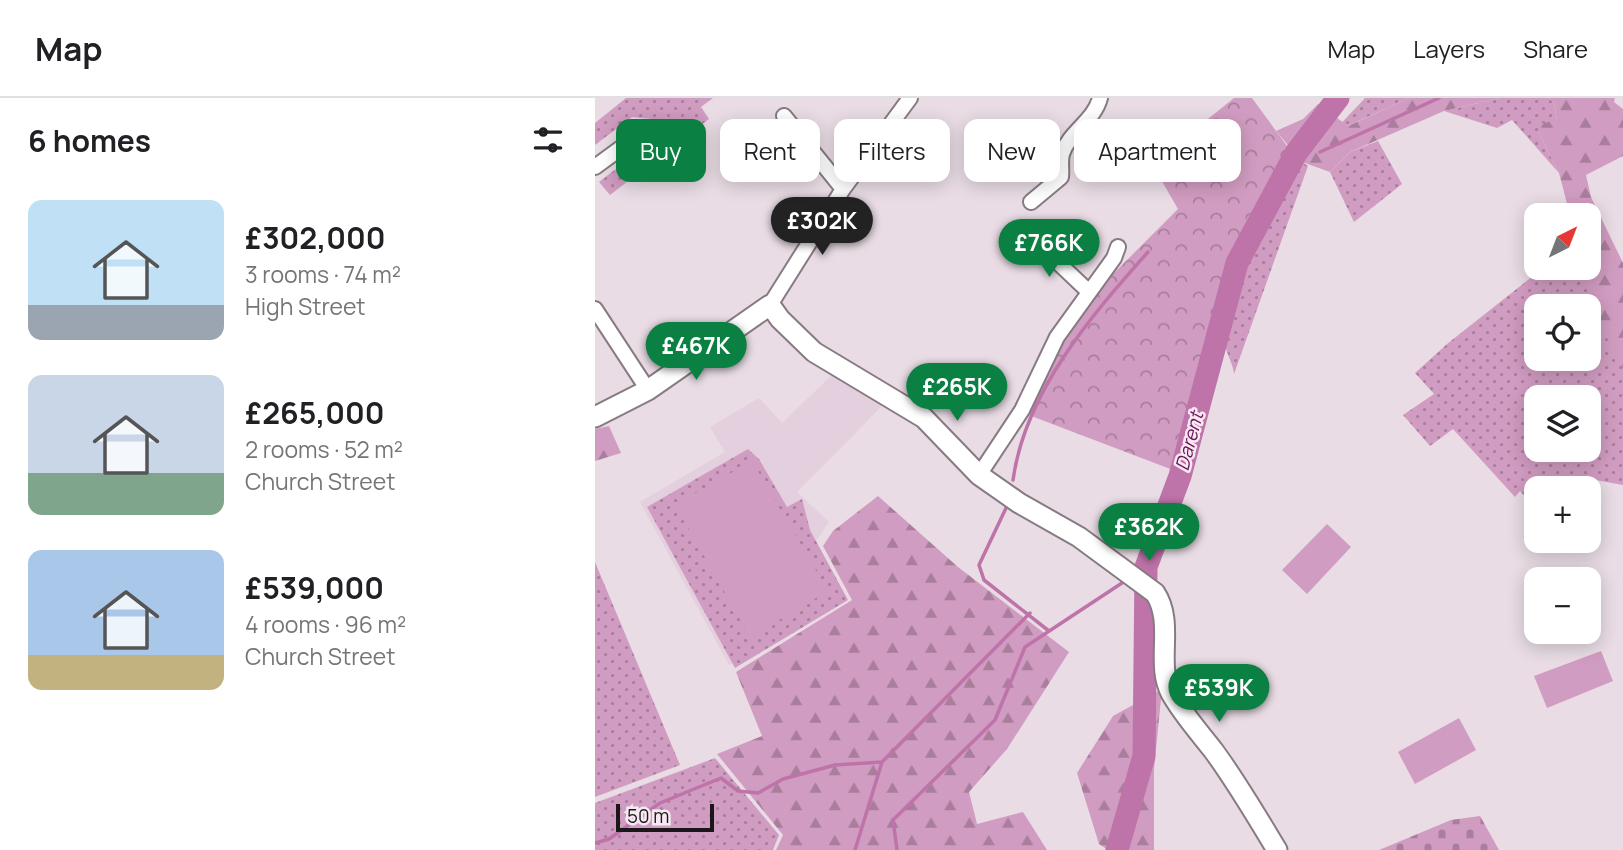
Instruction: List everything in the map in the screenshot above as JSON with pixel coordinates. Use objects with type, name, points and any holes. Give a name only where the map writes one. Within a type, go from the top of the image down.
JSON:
[{"type":"street","points":[[595,417],[648,390],[770,305],[842,189],[910,98]]},
{"type":"street","points":[[1031,202],[1061,177],[1061,157],[1100,98]]},
{"type":"street","points":[[784,116],[842,189]]},
{"type":"street","points":[[595,167],[616,152]]},
{"type":"street","points":[[1014,243],[1029,235],[1088,291]]},
{"type":"street","points":[[979,475],[1022,410],[1057,337],[1114,258],[1118,247]]},
{"type":"street","points":[[770,305],[780,319],[814,352],[924,418],[979,475],[1079,537],[1155,593],[1160,601],[1167,638],[1166,674],[1170,692],[1215,752],[1277,850]]},
{"type":"street","points":[[595,309],[648,390]]},
{"type":"shaded area","points":[[833,374],[842,383],[887,401],[797,492],[829,522],[816,541],[845,595],[729,665],[640,502],[725,452],[710,427],[759,398],[782,423]]},
{"type":"green space","points":[[626,98],[713,98],[701,107],[709,119],[706,121],[706,119],[632,117],[616,119],[616,129],[595,145],[595,123]]},
{"type":"green space","points":[[1234,98],[1252,98],[1290,150],[1263,206],[1231,261],[1173,470],[1026,414],[1062,340],[1104,283],[1178,209],[1162,182],[1241,182],[1241,119],[1208,119]]},
{"type":"green space","points":[[1365,98],[1409,98],[1332,133]]},
{"type":"green space","points":[[1409,98],[1500,98],[1444,111],[1350,152],[1330,172],[1302,162],[1276,131],[1303,119],[1318,104],[1348,126]]},
{"type":"green space","points":[[1500,98],[1549,98],[1554,103],[1557,120],[1538,131],[1559,173],[1512,120],[1497,128],[1444,111]]},
{"type":"green space","points":[[1549,98],[1615,98],[1614,102],[1623,109],[1623,156],[1586,175],[1594,203],[1567,203],[1559,173],[1538,131],[1540,124],[1557,120],[1554,103]]},
{"type":"green space","points":[[1378,141],[1402,184],[1354,222],[1330,172],[1350,152]]},
{"type":"green space","points":[[1302,162],[1308,166],[1234,374],[1225,342],[1234,294],[1264,222]]},
{"type":"green space","points":[[616,169],[616,182],[627,182],[610,195],[599,182]]},
{"type":"green space","points":[[1601,218],[1623,263],[1623,369],[1601,326],[1601,294],[1590,294],[1588,280],[1601,280]]},
{"type":"green space","points":[[1528,280],[1596,280],[1623,325],[1623,485],[1601,481],[1601,476],[1524,476],[1524,495],[1520,491],[1515,497],[1453,429],[1430,446],[1403,415],[1434,394],[1415,373]]},
{"type":"green space","points":[[609,426],[621,453],[595,461],[595,429]]},
{"type":"green space","points":[[748,449],[759,459],[787,507],[802,499],[810,530],[848,600],[735,668],[647,507]]},
{"type":"green space","points":[[752,461],[828,591],[750,637],[675,505]]},
{"type":"green space","points":[[878,496],[958,567],[1069,652],[1007,749],[969,792],[977,824],[1023,812],[1047,850],[776,850],[783,835],[717,754],[762,736],[736,672],[852,600],[823,546],[833,531]]},
{"type":"green space","points":[[1327,524],[1351,547],[1307,594],[1282,570]]},
{"type":"green space","points":[[595,562],[680,765],[595,797]]},
{"type":"green space","points":[[1601,651],[1613,681],[1547,708],[1534,676]]},
{"type":"green space","points":[[1162,689],[1154,769],[1154,850],[1108,850],[1099,844],[1077,773],[1113,716]]},
{"type":"green space","points":[[1459,718],[1476,750],[1415,784],[1398,752]]},
{"type":"green space","points":[[715,758],[779,835],[773,850],[595,850],[595,803]]},
{"type":"green space","points":[[1480,816],[1499,850],[1379,850],[1451,820]]},
{"type":"waterway","name":"Darent","points":[[1117,850],[1144,756],[1146,567],[1180,476],[1237,263],[1296,153],[1338,98]]},
{"type":"waterway","points":[[1320,152],[1439,98]]},
{"type":"waterway","points":[[1013,480],[1031,416],[1046,386],[1083,329],[1148,252]]},
{"type":"waterway","points":[[1007,506],[979,565],[984,580],[1049,631]]},
{"type":"waterway","name":"Darent","points":[[1138,572],[1146,567]]},
{"type":"waterway","points":[[897,850],[893,820],[995,720],[1025,647],[1125,581]]},
{"type":"waterway","points":[[855,850],[882,762],[1030,613]]},
{"type":"waterway","points":[[595,843],[609,839],[660,803],[721,778],[738,791],[758,793],[783,779],[835,765],[882,762]]}]
